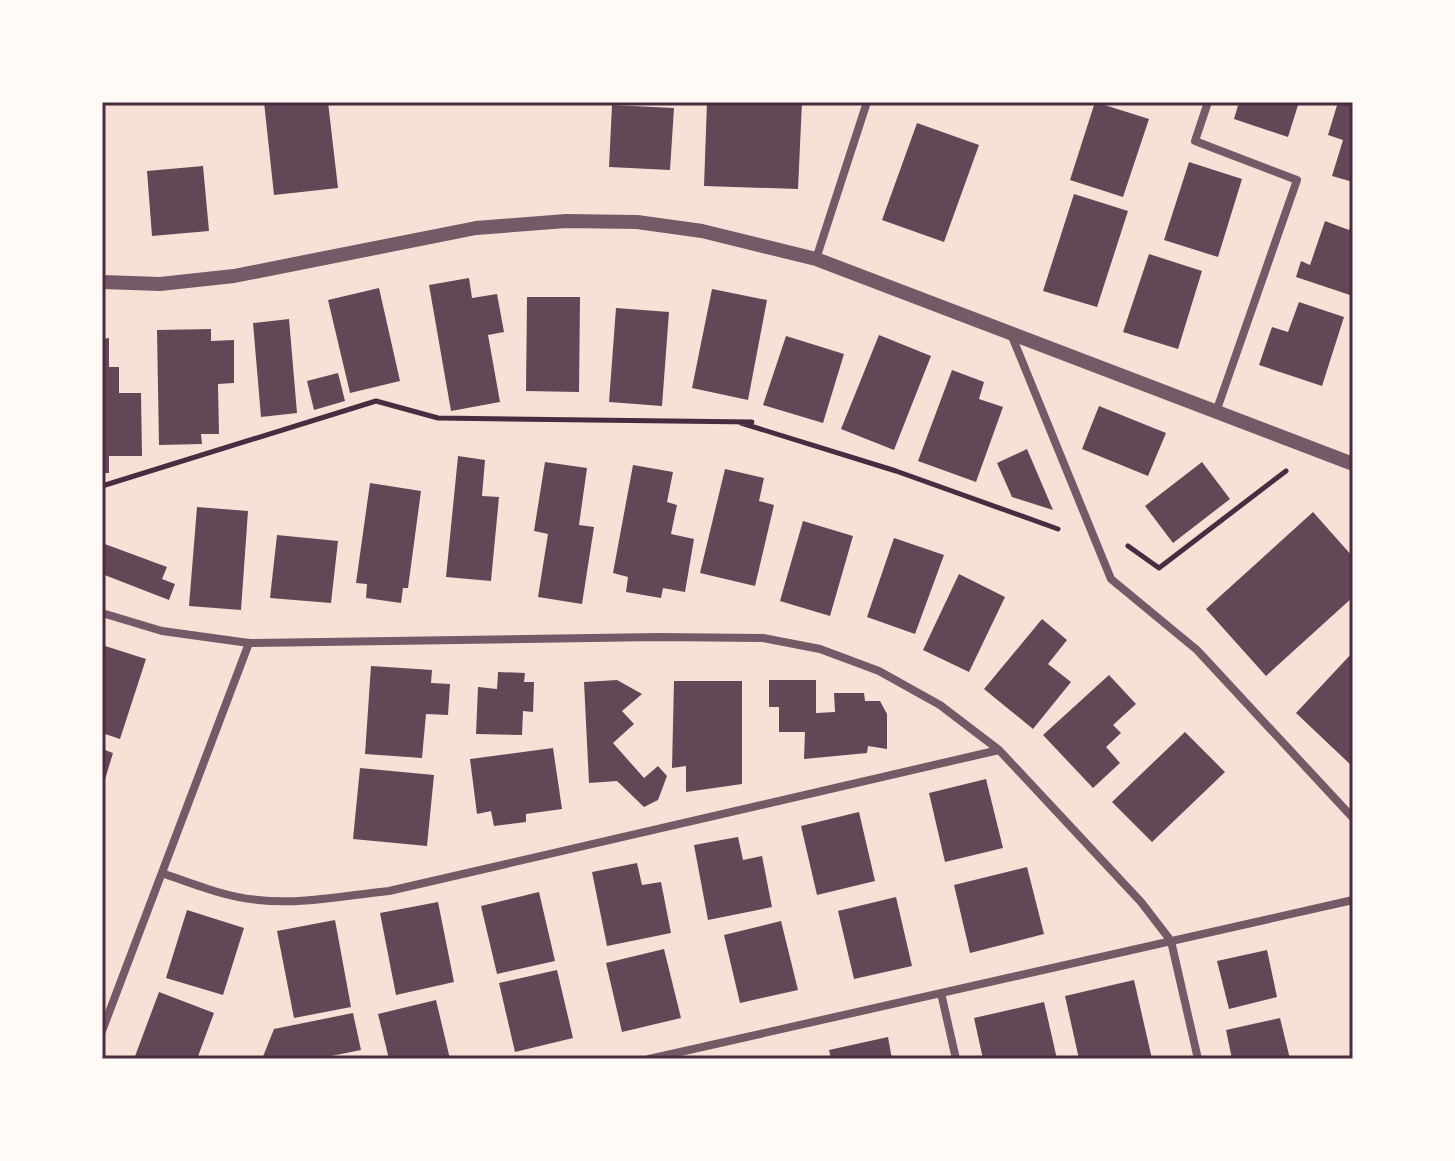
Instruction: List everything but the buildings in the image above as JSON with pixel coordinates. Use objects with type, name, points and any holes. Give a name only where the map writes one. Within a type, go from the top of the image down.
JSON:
[{"type":"street","points":[[816,259],[867,102]]},
{"type":"street","points":[[1208,102],[1195,141],[1297,180],[1216,412]]},
{"type":"street","points":[[102,282],[160,284],[234,276],[476,228],[566,221],[637,222],[702,231],[816,259],[1353,464]]},
{"type":"street","points":[[1011,334],[1111,579],[1197,650],[1353,818]]},
{"type":"street","points":[[102,613],[162,631],[249,643],[763,638],[820,649],[879,671],[940,705],[999,750],[1141,902],[1171,941],[1198,1059]]},
{"type":"street","points":[[102,1031],[249,643]]},
{"type":"street","points":[[162,873],[217,892],[259,901],[319,899],[389,891],[999,750]]},
{"type":"street","points":[[649,1059],[1353,900]]},
{"type":"street","points":[[941,993],[956,1059]]},
{"type":"street","points":[[700,1048],[702,1059]]},
{"type":"path","points":[[102,486],[376,401],[438,418],[752,422],[741,423],[896,471],[1096,542],[1120,539],[1159,568],[1315,449]]}]
